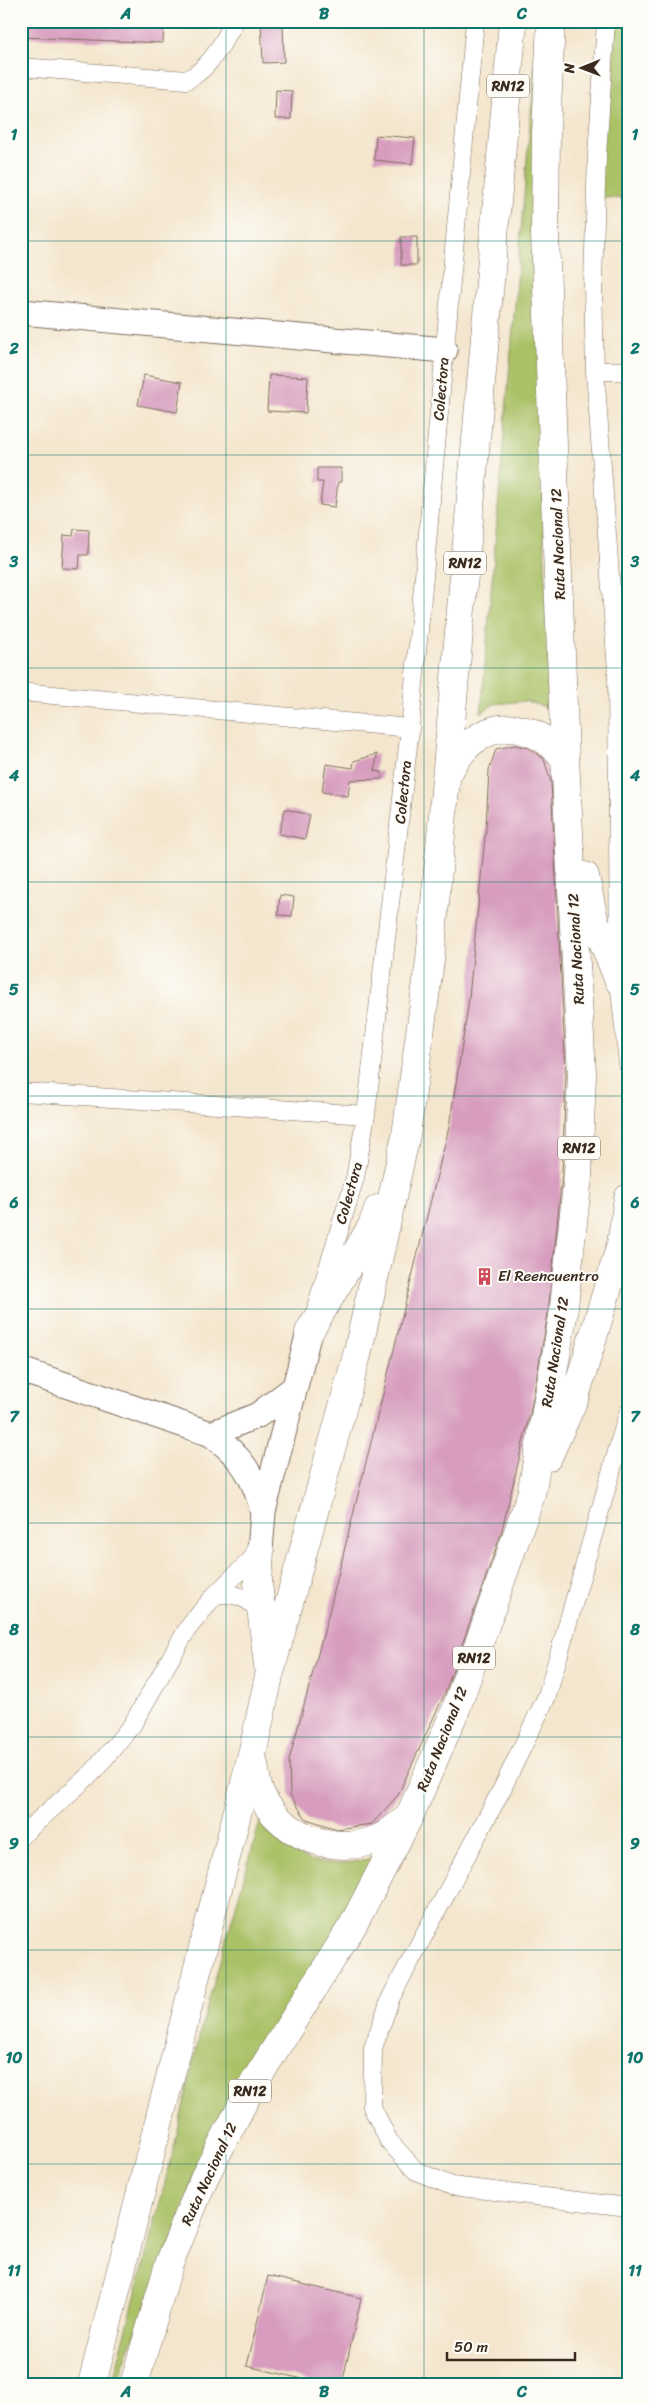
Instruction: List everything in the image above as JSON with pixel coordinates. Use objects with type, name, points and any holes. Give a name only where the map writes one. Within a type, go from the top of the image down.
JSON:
[{"type":"highway","name":"RN12","points":[[92,2384],[252,1755],[269,1676],[357,1355],[406,1135],[430,960],[513,21]]},
{"type":"highway","name":"Ruta Nacional 12","points":[[134,2384],[169,2264],[204,2178],[252,2086],[352,1925],[409,1817],[456,1709],[531,1495],[563,1316],[578,1176],[582,1074],[566,758],[545,235],[546,133],[551,21]]},
{"type":"highway","points":[[447,774],[460,754],[473,740],[492,731],[512,728],[533,732],[551,742],[566,758]]},
{"type":"highway","points":[[568,798],[594,919],[624,981]]},
{"type":"highway","points":[[309,1332],[372,1226],[406,1135]]},
{"type":"highway","points":[[531,1495],[575,1397],[621,1244],[628,1198]]},
{"type":"highway","points":[[260,1551],[258,1583],[269,1676]]},
{"type":"highway","points":[[252,1755],[259,1790],[264,1798],[280,1820],[310,1840],[345,1846],[380,1838],[409,1817]]},
{"type":"main road","points":[[22,315],[445,350]]},
{"type":"main road","name":"Colectora","points":[[260,1551],[263,1512],[309,1332]]},
{"type":"main road","points":[[21,1370],[211,1434],[231,1448],[246,1467],[257,1489],[263,1512]]},
{"type":"main road","points":[[211,1434],[258,1415],[294,1388]]},
{"type":"street","points":[[21,67],[187,80],[199,73],[218,52],[235,21]]},
{"type":"street","name":"Colectora","points":[[309,1332],[355,1178],[366,1115],[410,728],[476,21]]},
{"type":"street","points":[[606,21],[593,283],[595,371],[622,671],[624,981],[628,1064]]},
{"type":"street","points":[[595,371],[628,371]]},
{"type":"street","points":[[21,692],[410,728]]},
{"type":"street","points":[[21,1092],[366,1115]]},
{"type":"street","points":[[628,1413],[547,1696],[502,1789],[391,1997],[373,2048],[372,2107],[389,2141],[416,2170],[452,2186],[628,2207]]},
{"type":"street","points":[[21,1836],[94,1771],[132,1725],[188,1628],[215,1595],[260,1551]]},
{"type":"street","points":[[215,1595],[237,1594],[255,1606],[261,1615]]},
{"type":"green space","points":[[611,21],[628,21],[628,199],[598,197]]},
{"type":"green space","points":[[535,62],[538,303],[549,708],[526,701],[494,704],[481,713]]},
{"type":"green space","points":[[261,1818],[281,1843],[302,1857],[314,1861],[326,1863],[352,1862],[377,1856],[331,1943],[204,2156],[116,2384],[112,2384],[172,2156],[201,2028]]},
{"type":"building","points":[[21,21],[164,21],[163,43],[21,37]]},
{"type":"building","points":[[261,21],[283,21],[284,62],[263,63]]},
{"type":"building","points":[[276,90],[292,91],[291,119],[275,119]]},
{"type":"building","points":[[376,135],[415,138],[412,164],[374,160]]},
{"type":"building","points":[[401,237],[417,237],[417,265],[401,265]]},
{"type":"building","points":[[144,375],[182,382],[177,412],[138,405]]},
{"type":"building","points":[[269,375],[308,377],[306,413],[267,411]]},
{"type":"building","points":[[317,468],[341,468],[341,482],[338,482],[335,507],[320,505],[323,482],[317,482]]},
{"type":"building","points":[[74,529],[89,530],[88,555],[80,555],[79,569],[62,568],[64,535],[73,536]]},
{"type":"building","name":"El Reencuentro","points":[[515,745],[528,748],[544,759],[551,782],[566,1074],[562,1175],[548,1314],[530,1414],[501,1534],[445,1693],[398,1795],[372,1824],[337,1829],[306,1819],[290,1795],[289,1760],[326,1624],[449,1127],[468,1007],[486,827],[489,770],[496,749]]},
{"type":"building","points":[[377,754],[375,771],[382,772],[382,779],[350,780],[348,796],[322,792],[326,764],[353,768],[354,761]]},
{"type":"building","points":[[285,809],[310,815],[305,839],[279,834]]},
{"type":"building","points":[[280,895],[294,897],[292,916],[278,915]]},
{"type":"building","points":[[268,2276],[361,2298],[342,2384],[324,2384],[247,2366]]},
{"type":"place","name":"El Reencuentro","points":[[484,1276]]}]
